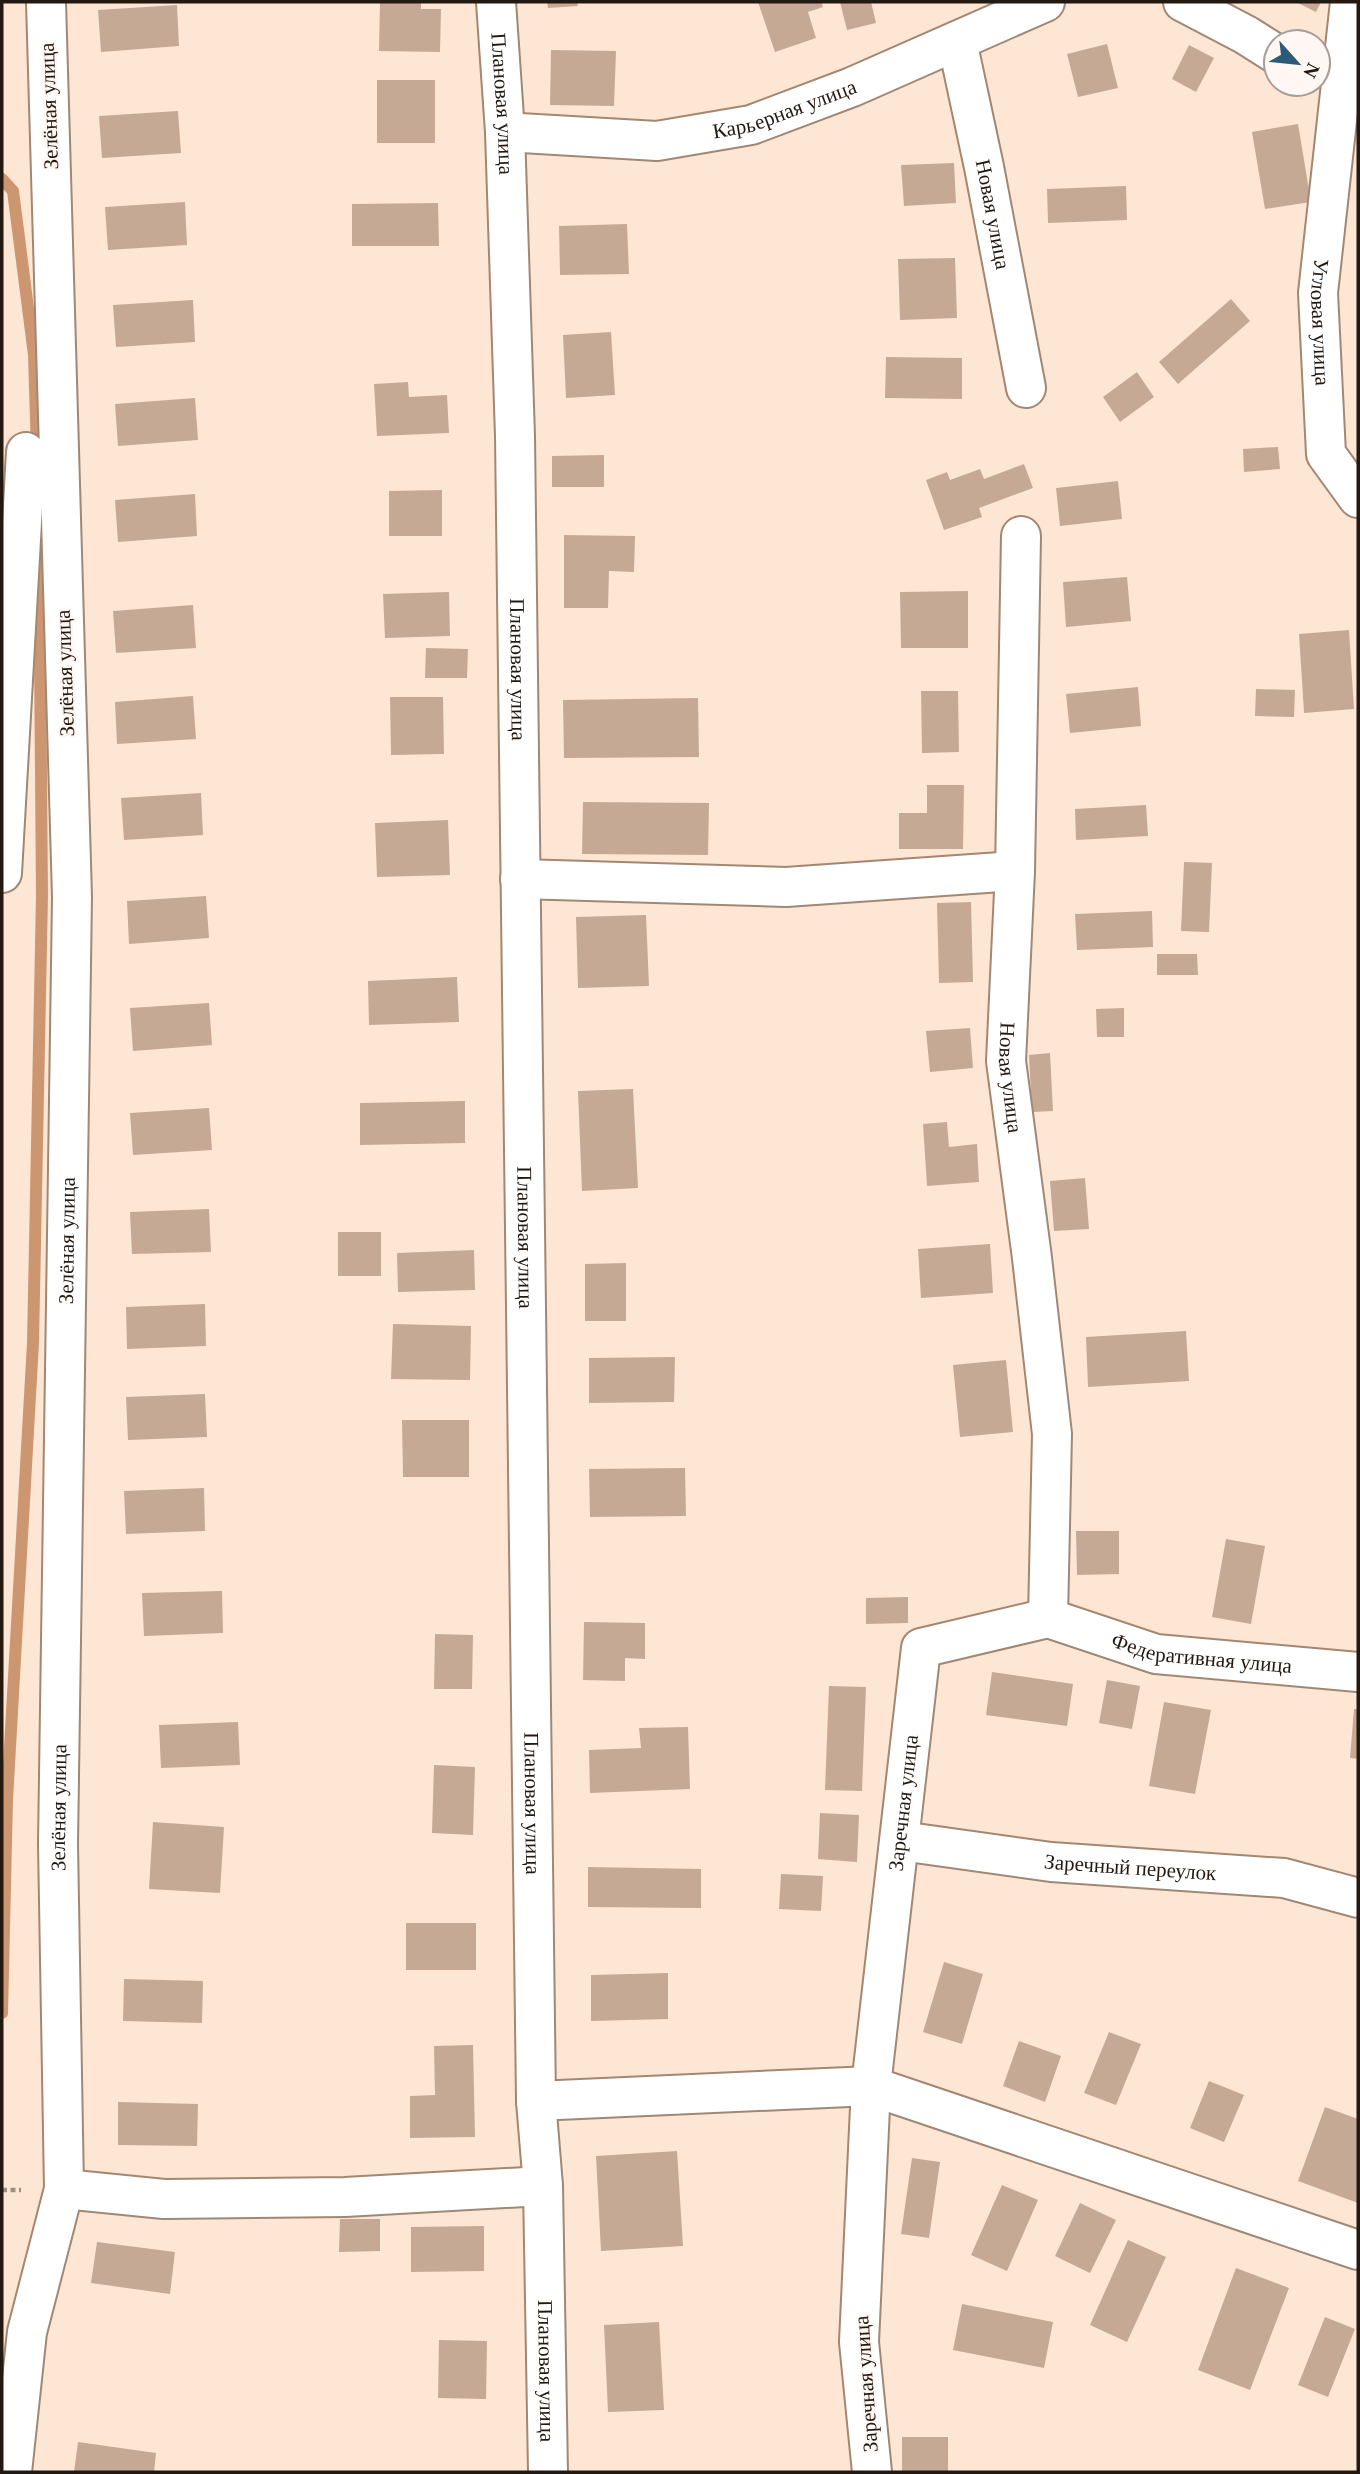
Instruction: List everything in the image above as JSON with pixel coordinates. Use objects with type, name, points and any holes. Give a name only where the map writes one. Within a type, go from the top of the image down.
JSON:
[{"type":"street","name":"Зелёная улица","points":[[12,2472],[27,2332],[64,2189],[58,1844],[72,897],[46,2]]},
{"type":"street","name":"Плановая улица","points":[[496,2],[505,132],[515,436],[536,2101],[543,2186],[548,2472]]},
{"type":"street","name":"Карьерная улица","points":[[505,132],[657,141],[751,125],[852,87],[1045,2]]},
{"type":"street","points":[[1183,2],[1262,45]]},
{"type":"street","name":"Угловая улица","points":[[1350,2],[1318,293],[1326,454],[1358,498]]},
{"type":"street","name":"Новая улица","points":[[957,41],[1026,388]]},
{"type":"street","points":[[2,873],[26,452]]},
{"type":"street","name":"Новая улица","points":[[1021,536],[1015,871],[1006,1061],[1052,1434],[1048,1618]]},
{"type":"street","points":[[520,879],[786,887],[1015,871]]},
{"type":"street","name":"Федеративная улица","points":[[1048,1618],[1156,1654],[1358,1672]]},
{"type":"street","name":"Заречная улица","points":[[872,2472],[859,2342],[871,2086],[921,1648],[1048,1618]]},
{"type":"street","name":"Заречный переулок","points":[[901,1841],[1051,1862],[1284,1878],[1358,1898]]},
{"type":"street","points":[[536,2101],[871,2086],[1358,2250]]},
{"type":"street","points":[[64,2189],[164,2199],[345,2197],[543,2186]]},
{"type":"building","points":[[380,2],[421,2],[421,9],[441,9],[440,52],[379,51]]},
{"type":"building","points":[[547,2],[577,2],[578,6],[548,8]]},
{"type":"building","points":[[758,2],[821,2],[823,7],[808,12],[816,38],[775,52]]},
{"type":"building","points":[[840,2],[871,2],[876,23],[847,30]]},
{"type":"building","points":[[1296,2],[1321,2],[1316,12]]},
{"type":"building","points":[[177,5],[179,46],[101,52],[98,10]]},
{"type":"building","points":[[1107,44],[1118,88],[1078,97],[1067,54]]},
{"type":"building","points":[[1189,45],[1214,58],[1196,92],[1172,79]]},
{"type":"building","points":[[551,50],[616,51],[614,106],[550,105]]},
{"type":"building","points":[[377,80],[435,80],[435,143],[377,143]]},
{"type":"building","points":[[178,111],[181,153],[102,158],[99,116]]},
{"type":"building","points":[[1298,124],[1311,202],[1265,209],[1252,132]]},
{"type":"building","points":[[954,163],[956,203],[904,206],[901,165]]},
{"type":"building","points":[[1126,186],[1127,220],[1048,223],[1047,189]]},
{"type":"building","points":[[185,202],[187,245],[108,250],[105,207]]},
{"type":"building","points":[[438,203],[439,246],[352,246],[352,204]]},
{"type":"building","points":[[627,224],[629,274],[560,275],[559,226]]},
{"type":"building","points":[[955,258],[957,318],[900,320],[898,259]]},
{"type":"building","points":[[1231,299],[1250,321],[1178,384],[1159,362]]},
{"type":"building","points":[[193,300],[195,342],[116,347],[113,305]]},
{"type":"building","points":[[611,332],[615,395],[566,398],[563,335]]},
{"type":"building","points":[[886,357],[962,358],[962,399],[885,398]]},
{"type":"building","points":[[1137,372],[1154,397],[1120,422],[1103,397]]},
{"type":"building","points":[[408,382],[409,397],[447,395],[449,433],[377,436],[374,384]]},
{"type":"building","points":[[195,398],[198,440],[118,446],[115,404]]},
{"type":"building","points":[[1278,447],[1280,469],[1244,472],[1243,449]]},
{"type":"building","points":[[604,455],[604,487],[552,487],[552,456]]},
{"type":"building","points":[[1024,464],[1033,488],[979,508],[982,517],[944,530],[926,480],[947,472],[950,480],[980,469],[984,479]]},
{"type":"building","points":[[1118,481],[1122,519],[1060,526],[1056,488]]},
{"type":"building","points":[[442,490],[442,536],[389,536],[389,491]]},
{"type":"building","points":[[195,494],[197,536],[118,542],[115,500]]},
{"type":"building","points":[[564,535],[635,536],[634,572],[609,571],[608,608],[564,608]]},
{"type":"building","points":[[1127,577],[1131,621],[1066,627],[1063,582]]},
{"type":"building","points":[[968,591],[968,648],[901,648],[900,592]]},
{"type":"building","points":[[449,592],[450,636],[385,638],[383,594]]},
{"type":"building","points":[[193,605],[196,648],[116,653],[113,611]]},
{"type":"building","points":[[1349,630],[1354,709],[1304,713],[1299,634]]},
{"type":"building","points":[[426,648],[468,649],[467,678],[425,678]]},
{"type":"building","points":[[1138,687],[1141,726],[1070,733],[1066,694]]},
{"type":"building","points":[[1256,689],[1295,690],[1294,717],[1255,716]]},
{"type":"building","points":[[921,691],[958,691],[959,752],[922,753]]},
{"type":"building","points":[[193,696],[196,739],[117,744],[115,702]]},
{"type":"building","points":[[390,697],[443,697],[444,754],[391,755]]},
{"type":"building","points":[[698,698],[699,757],[564,758],[563,700]]},
{"type":"building","points":[[927,785],[964,785],[963,849],[899,849],[899,813],[927,813]]},
{"type":"building","points":[[201,793],[203,835],[124,840],[121,798]]},
{"type":"building","points":[[583,802],[709,803],[708,855],[582,854]]},
{"type":"building","points":[[1146,805],[1148,836],[1076,840],[1075,809]]},
{"type":"building","points":[[448,820],[450,875],[377,877],[375,823]]},
{"type":"building","points":[[1184,862],[1212,863],[1209,932],[1181,931]]},
{"type":"building","points":[[206,896],[209,938],[129,944],[127,901]]},
{"type":"building","points":[[971,902],[973,982],[939,983],[937,903]]},
{"type":"building","points":[[1152,911],[1153,947],[1077,950],[1075,914]]},
{"type":"building","points":[[646,915],[649,986],[578,988],[576,917]]},
{"type":"building","points":[[1157,954],[1197,954],[1198,975],[1157,975]]},
{"type":"building","points":[[457,977],[459,1022],[369,1025],[368,981]]},
{"type":"building","points":[[209,1003],[212,1045],[133,1051],[130,1008]]},
{"type":"building","points":[[1124,1008],[1124,1037],[1097,1037],[1096,1009]]},
{"type":"building","points":[[970,1028],[973,1068],[930,1072],[926,1031]]},
{"type":"building","points":[[1050,1053],[1053,1111],[1032,1112],[1029,1055]]},
{"type":"building","points":[[633,1089],[638,1188],[582,1191],[578,1091]]},
{"type":"building","points":[[465,1101],[465,1143],[360,1145],[360,1103]]},
{"type":"building","points":[[209,1108],[212,1150],[133,1155],[130,1113]]},
{"type":"building","points":[[947,1122],[949,1147],[977,1144],[979,1182],[927,1186],[923,1124]]},
{"type":"building","points":[[1085,1178],[1089,1229],[1054,1231],[1050,1181]]},
{"type":"building","points":[[209,1209],[211,1252],[132,1254],[130,1212]]},
{"type":"building","points":[[338,1232],[381,1232],[381,1276],[338,1276]]},
{"type":"building","points":[[990,1244],[993,1293],[921,1298],[918,1249]]},
{"type":"building","points":[[474,1250],[475,1290],[398,1292],[397,1253]]},
{"type":"building","points":[[626,1263],[626,1321],[585,1321],[585,1264]]},
{"type":"building","points":[[205,1304],[206,1346],[127,1349],[126,1307]]},
{"type":"building","points":[[393,1324],[471,1326],[470,1380],[391,1379]]},
{"type":"building","points":[[1186,1331],[1189,1381],[1088,1387],[1086,1337]]},
{"type":"building","points":[[675,1357],[674,1402],[589,1403],[589,1358]]},
{"type":"building","points":[[1006,1360],[1013,1432],[960,1437],[953,1365]]},
{"type":"building","points":[[205,1394],[207,1437],[128,1440],[126,1397]]},
{"type":"building","points":[[402,1420],[469,1420],[469,1477],[403,1477]]},
{"type":"building","points":[[685,1468],[686,1516],[590,1517],[589,1469]]},
{"type":"building","points":[[204,1488],[205,1531],[126,1534],[124,1491]]},
{"type":"building","points":[[1076,1531],[1119,1531],[1119,1574],[1077,1575]]},
{"type":"building","points":[[1226,1539],[1265,1546],[1251,1624],[1212,1617]]},
{"type":"building","points":[[222,1591],[223,1633],[144,1636],[142,1593]]},
{"type":"building","points":[[908,1597],[908,1623],[866,1624],[866,1598]]},
{"type":"building","points":[[584,1622],[645,1623],[645,1659],[625,1658],[625,1681],[583,1680]]},
{"type":"building","points":[[435,1634],[473,1635],[472,1689],[434,1689]]},
{"type":"building","points":[[992,1672],[1073,1684],[1067,1726],[986,1715]]},
{"type":"building","points":[[1107,1680],[1140,1686],[1132,1729],[1099,1723]]},
{"type":"building","points":[[829,1686],[866,1687],[862,1791],[825,1790]]},
{"type":"building","points":[[1164,1702],[1211,1710],[1195,1794],[1149,1786]]},
{"type":"building","points":[[1354,1709],[1358,1709],[1358,1759],[1350,1758]]},
{"type":"building","points":[[238,1722],[240,1765],[161,1768],[159,1725]]},
{"type":"building","points":[[688,1727],[690,1789],[590,1793],[589,1750],[641,1748],[639,1728]]},
{"type":"building","points":[[434,1765],[475,1767],[473,1835],[432,1833]]},
{"type":"building","points":[[820,1813],[859,1815],[857,1862],[818,1859]]},
{"type":"building","points":[[153,1822],[224,1827],[220,1893],[149,1889]]},
{"type":"building","points":[[588,1867],[701,1869],[701,1908],[588,1907]]},
{"type":"building","points":[[781,1874],[823,1876],[821,1911],[779,1909]]},
{"type":"building","points":[[406,1923],[476,1923],[476,1970],[406,1970]]},
{"type":"building","points":[[944,1962],[983,1974],[962,2044],[923,2032]]},
{"type":"building","points":[[668,1973],[668,2019],[591,2021],[591,1975]]},
{"type":"building","points":[[124,1979],[203,1981],[202,2023],[123,2021]]},
{"type":"building","points":[[1109,2032],[1141,2044],[1116,2105],[1084,2093]]},
{"type":"building","points":[[1019,2041],[1061,2056],[1045,2102],[1003,2086]]},
{"type":"building","points":[[473,2045],[475,2137],[410,2138],[410,2096],[435,2095],[434,2046]]},
{"type":"building","points":[[1209,2081],[1244,2095],[1224,2142],[1190,2128]]},
{"type":"building","points":[[118,2102],[198,2104],[197,2146],[118,2145]]},
{"type":"building","points":[[1325,2107],[1358,2119],[1358,2203],[1298,2181]]},
{"type":"building","points":[[677,2151],[683,2246],[601,2251],[596,2156]]},
{"type":"building","points":[[912,2158],[940,2162],[929,2238],[901,2234]]},
{"type":"building","points":[[1002,2185],[1038,2200],[1007,2271],[971,2255]]},
{"type":"building","points":[[1080,2203],[1116,2220],[1090,2273],[1055,2256]]},
{"type":"building","points":[[340,2219],[380,2219],[380,2251],[339,2252]]},
{"type":"building","points":[[484,2226],[484,2271],[411,2272],[411,2227]]},
{"type":"building","points":[[1128,2240],[1166,2257],[1127,2342],[1090,2325]]},
{"type":"building","points":[[97,2242],[175,2252],[170,2294],[91,2283]]},
{"type":"building","points":[[1236,2268],[1289,2288],[1250,2390],[1198,2370]]},
{"type":"building","points":[[962,2304],[1053,2322],[1044,2368],[953,2350]]},
{"type":"building","points":[[1325,2317],[1355,2329],[1328,2397],[1298,2385]]},
{"type":"building","points":[[659,2322],[664,2410],[608,2412],[604,2325]]},
{"type":"building","points":[[439,2340],[487,2341],[486,2399],[438,2398]]},
{"type":"building","points":[[902,2437],[948,2437],[948,2472],[902,2472]]},
{"type":"building","points":[[78,2442],[156,2453],[154,2472],[74,2472]]},
{"type":"waterway","points":[[2,179],[13,191],[34,355],[37,452]]},
{"type":"waterway","points":[[2,2013],[7,1800],[33,1343],[42,896],[39,530]]}]
